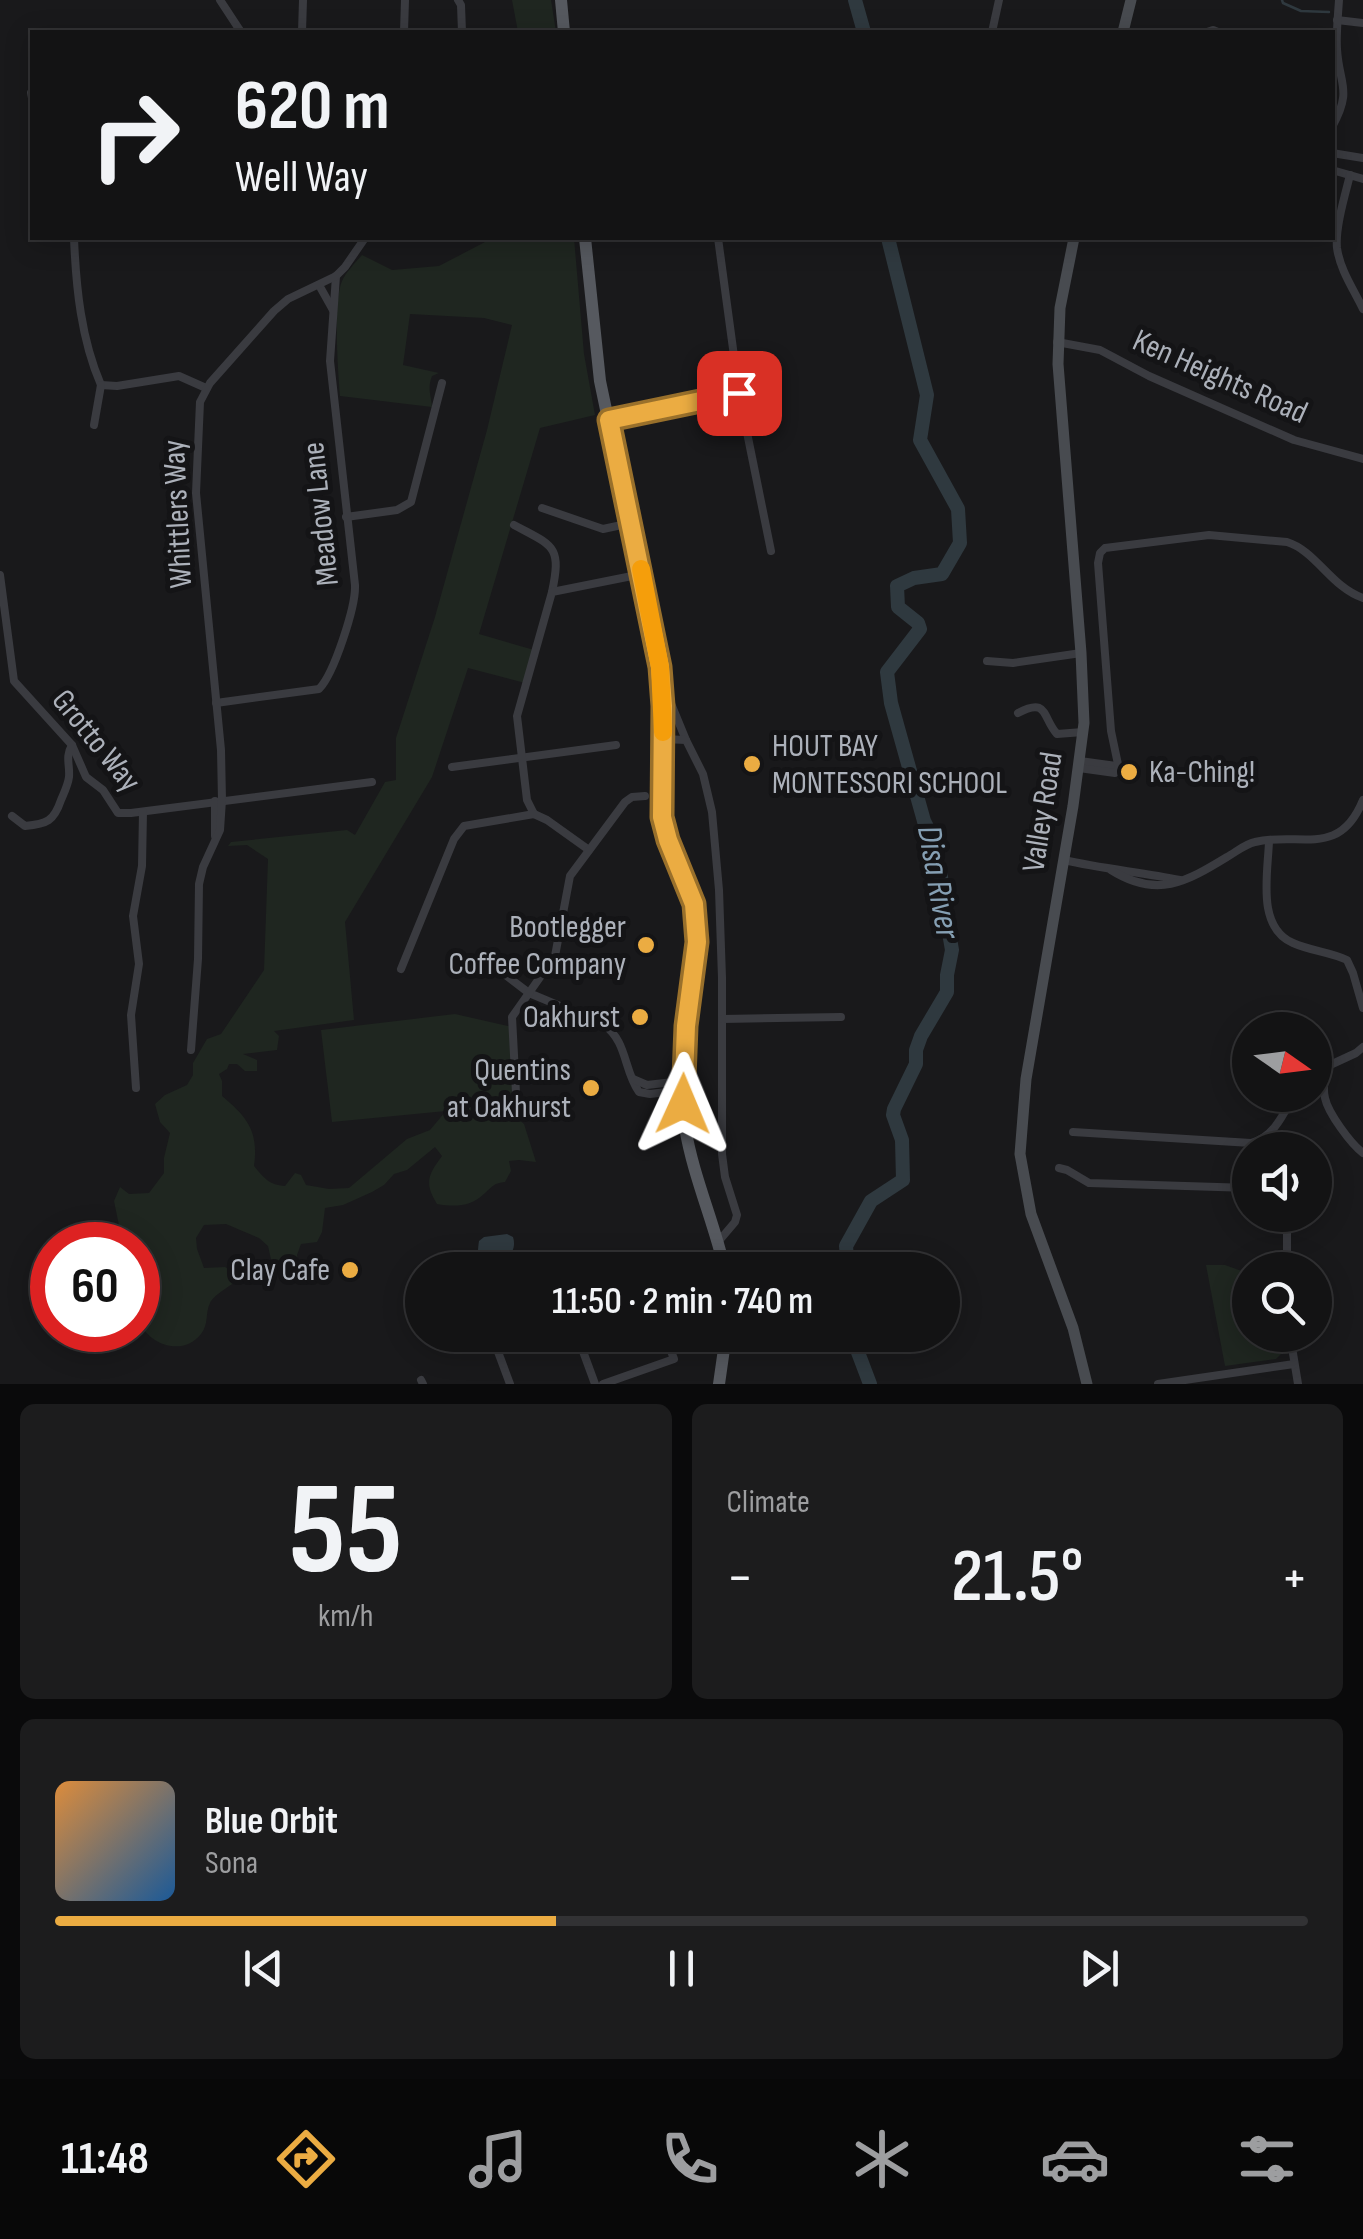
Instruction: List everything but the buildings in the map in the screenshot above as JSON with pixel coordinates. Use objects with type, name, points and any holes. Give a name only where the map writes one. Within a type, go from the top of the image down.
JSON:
[{"type":"main road","points":[[561,0],[564,30]]},
{"type":"main road","points":[[584,240],[609,420],[658,650],[662,817],[694,904],[697,942],[682,1085],[688,1143],[720,1252]]},
{"type":"main road","points":[[719,1384],[724,1352]]},
{"type":"street","points":[[220,0],[239,30]]},
{"type":"street","points":[[303,0],[305,30]]},
{"type":"street","points":[[404,30],[406,0]]},
{"type":"street","points":[[458,0],[462,30]]},
{"type":"street","points":[[992,30],[999,0]]},
{"type":"street","points":[[1124,30],[1131,0]]},
{"type":"street","points":[[1335,122],[1345,91],[1337,52],[1339,0]]},
{"type":"street","points":[[1337,20],[1363,23]]},
{"type":"street","points":[[1335,153],[1363,158]]},
{"type":"street","points":[[1335,171],[1363,178]]},
{"type":"street","points":[[1350,175],[1337,248],[1363,309]]},
{"type":"street","points":[[74,240],[85,337],[102,385],[94,424]]},
{"type":"street","points":[[102,385],[179,376],[206,388],[274,312],[288,299],[336,276],[364,240]]},
{"type":"street","points":[[718,240],[739,393],[771,551]]},
{"type":"street","name":"Valley Road","points":[[1074,240],[1060,308],[1058,342],[1081,653],[1083,732],[1026,1079],[1020,1154],[1031,1214],[1073,1328],[1087,1384]]},
{"type":"street","name":"Meadow Lane","points":[[216,702],[314,691],[325,683],[355,598],[330,372],[336,276]]},
{"type":"street","points":[[319,286],[332,310]]},
{"type":"street","name":"Ken Heights Road","points":[[1058,342],[1100,350],[1160,382],[1294,440],[1363,459]]},
{"type":"street","points":[[346,517],[397,510],[410,502],[442,383]]},
{"type":"street","name":"Whittlers Way","points":[[191,1050],[198,960],[198,884],[220,827],[221,750],[196,493],[199,410],[206,388]]},
{"type":"street","points":[[609,420],[739,393]]},
{"type":"street","points":[[542,508],[602,529],[631,523]]},
{"type":"street","points":[[514,525],[545,541],[552,549],[556,567],[518,713],[527,800],[534,814]]},
{"type":"street","points":[[1079,765],[1116,766],[1118,758],[1110,723],[1098,562],[1102,550],[1209,534],[1288,542],[1298,546],[1341,587],[1363,598]]},
{"type":"street","points":[[552,592],[642,574]]},
{"type":"street","name":"Grotto Way","points":[[0,575],[14,681],[72,745],[86,777],[103,790],[116,812],[143,812],[372,782]]},
{"type":"street","points":[[987,661],[1013,664],[1081,653]]},
{"type":"street","points":[[661,680],[710,797],[719,890],[723,1162],[737,1215],[736,1222],[718,1243]]},
{"type":"street","points":[[1018,713],[1039,707],[1058,734],[1083,732]]},
{"type":"street","points":[[662,740],[686,740]]},
{"type":"street","points":[[12,816],[26,826],[45,824],[54,818],[67,786],[67,756],[72,745]]},
{"type":"street","points":[[452,767],[616,745]]},
{"type":"street","points":[[516,1092],[511,1019],[554,956],[568,880],[625,802],[645,796]]},
{"type":"street","points":[[1064,860],[1180,880],[1247,845],[1312,841],[1334,835],[1352,820],[1363,800]]},
{"type":"street","points":[[136,1088],[131,1015],[140,964],[134,911],[142,861],[143,812]]},
{"type":"street","points":[[401,969],[460,828],[534,814],[590,850]]},
{"type":"street","points":[[1269,841],[1271,920],[1290,942],[1347,960],[1363,1008]]},
{"type":"street","points":[[495,966],[529,993],[612,1031],[619,1039],[630,1076],[648,1084],[682,1085]]},
{"type":"street","points":[[722,1018],[841,1017]]},
{"type":"street","points":[[1332,1063],[1363,1048]]},
{"type":"street","points":[[1272,1132],[1284,1112]]},
{"type":"street","points":[[1332,1112],[1349,1140],[1363,1153]]},
{"type":"street","points":[[1074,1132],[1232,1141]]},
{"type":"street","points":[[1059,1168],[1089,1183],[1232,1187]]},
{"type":"street","points":[[498,1352],[510,1384]]},
{"type":"street","points":[[583,1352],[595,1384]]},
{"type":"street","points":[[603,1384],[674,1359],[671,1352]]},
{"type":"street","points":[[1292,1352],[1298,1384]]},
{"type":"street","points":[[1158,1384],[1294,1364]]},
{"type":"shaded area","points":[[512,0],[551,0],[556,30],[518,30]]},
{"type":"shaded area","points":[[487,240],[574,240],[584,354],[595,415],[540,428],[479,634],[534,650],[525,683],[468,668],[432,777],[345,922],[354,1020],[274,1031],[279,1036],[277,1050],[243,1054],[257,1060],[257,1071],[229,1064],[219,1074],[222,1096],[253,1134],[254,1166],[264,1177],[285,1186],[295,1173],[301,1175],[306,1185],[349,1188],[407,1139],[430,1130],[446,1111],[332,1122],[321,1030],[455,1014],[512,1027],[517,1097],[521,1104],[514,1115],[524,1124],[536,1162],[509,1161],[511,1171],[505,1182],[494,1185],[474,1201],[456,1206],[437,1204],[429,1185],[442,1156],[435,1147],[372,1192],[325,1208],[322,1232],[317,1242],[301,1244],[297,1255],[299,1268],[294,1276],[283,1277],[272,1264],[268,1246],[259,1238],[226,1224],[204,1225],[196,1238],[204,1268],[225,1267],[241,1277],[212,1300],[201,1334],[184,1345],[165,1345],[160,1343],[160,1222],[118,1222],[114,1201],[120,1187],[129,1194],[149,1193],[164,1173],[170,1133],[160,1122],[155,1104],[187,1085],[193,1075],[193,1063],[207,1039],[221,1034],[264,970],[268,859],[247,845],[228,846],[231,842],[347,830],[355,835],[385,782],[396,780],[396,738],[435,617],[512,325],[484,318],[410,314],[403,365],[439,373],[432,376],[432,407],[340,396],[339,291],[348,271],[362,255],[392,270],[439,266]]},
{"type":"shaded area","points":[[507,1234],[513,1237],[514,1248],[512,1252],[478,1252],[479,1241]]},
{"type":"shaded area","points":[[1206,1265],[1232,1268],[1232,1352],[1283,1352],[1276,1359],[1225,1366]]},
{"type":"waterway","name":"Disa River","points":[[855,0],[863,30]]},
{"type":"waterway","points":[[1282,0],[1301,11],[1329,12]]},
{"type":"waterway","name":"Disa River","points":[[846,1252],[846,1246],[871,1201],[903,1180],[902,1140],[894,1109],[916,1064],[921,1036],[947,992],[952,950],[932,837],[891,703],[887,672],[920,629],[898,607],[897,586],[914,578],[942,574],[960,543],[958,509],[920,440],[927,395],[888,240]]},
{"type":"waterway","name":"Disa River","points":[[858,1352],[870,1384]]},
{"type":"slow traffic","points":[[641,569],[660,667],[663,732]]},
{"type":"place","name":"HOUT BAY MONTESSORI SCHOOL","points":[[752,764]]},
{"type":"place","name":"Ka-Ching!","points":[[1129,772]]},
{"type":"place","name":"Bootlegger Coffee Company","points":[[646,945]]},
{"type":"place","name":"Oakhurst","points":[[640,1017]]},
{"type":"place","name":"Quentins at Oakhurst","points":[[591,1088]]},
{"type":"place","name":"Clay Cafe","points":[[350,1270]]},
{"type":"route","points":[[683,1104],[683,1057],[696,922],[694,904],[662,817],[660,667],[609,420],[739,393]]}]
